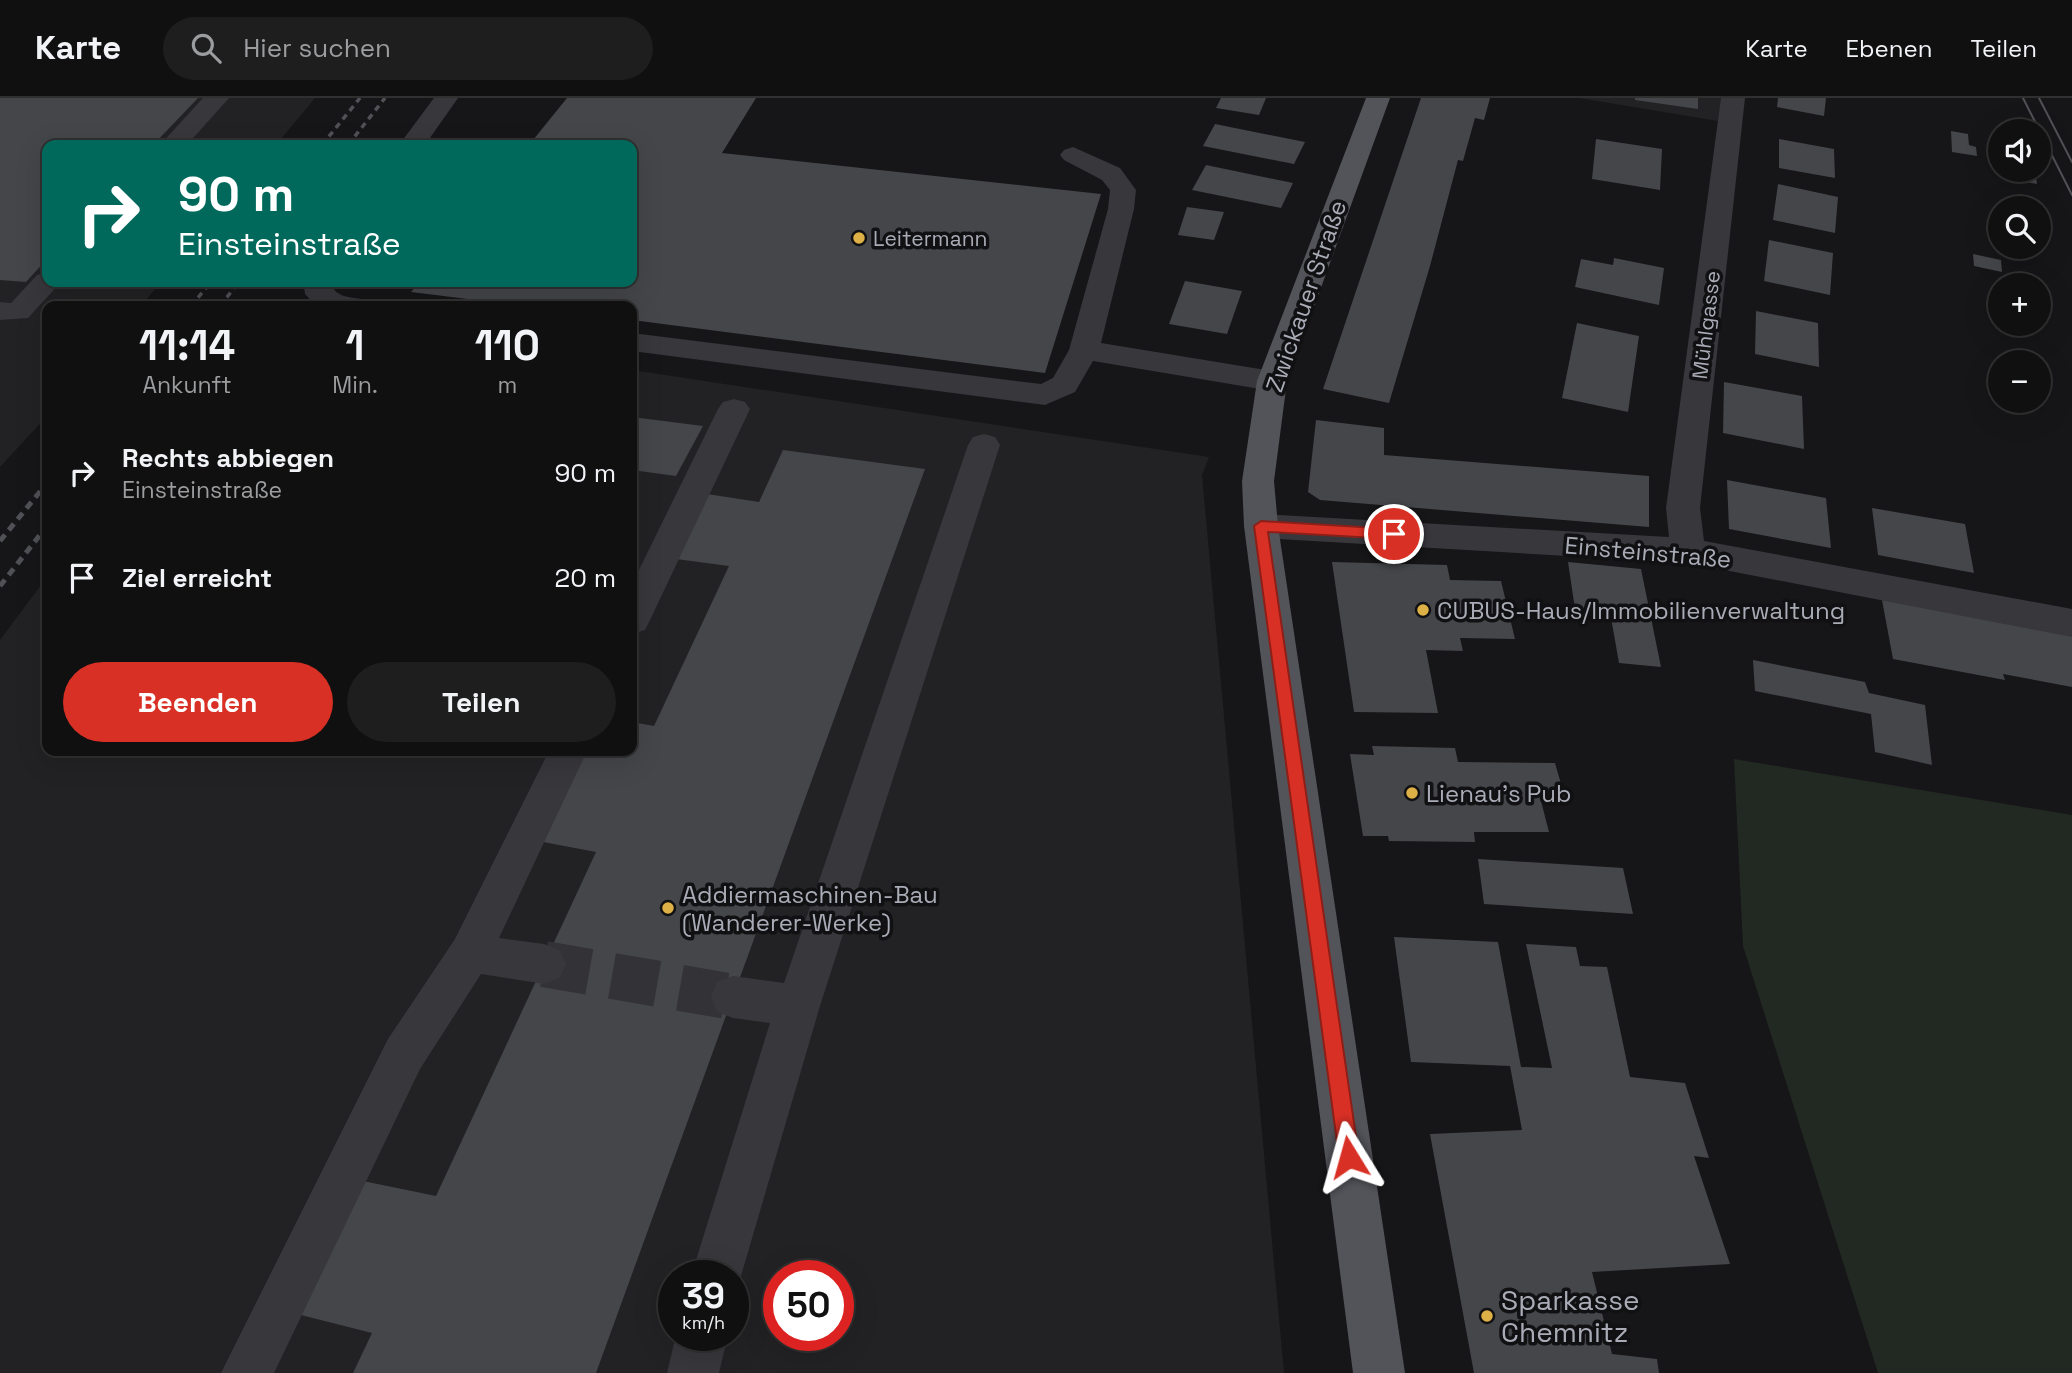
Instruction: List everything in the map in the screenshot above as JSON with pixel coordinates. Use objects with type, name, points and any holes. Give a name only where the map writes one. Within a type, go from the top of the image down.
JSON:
[{"type":"main road","name":"Zwickauer Straße","points":[[1378,98],[1272,381],[1258,481],[1261,526],[1379,1373]]},
{"type":"street","points":[[178,140],[217,98]]},
{"type":"street","points":[[416,140],[446,98]]},
{"type":"street","name":"Mühlgasse","points":[[1688,551],[1683,508],[1733,98]]},
{"type":"street","points":[[637,343],[1045,395],[1064,385],[1084,350],[1121,209],[1123,190],[1111,174],[1073,155]]},
{"type":"street","points":[[0,311],[18,312],[42,286]]},
{"type":"street","points":[[318,287],[319,294],[327,301]]},
{"type":"street","points":[[1084,350],[1272,381]]},
{"type":"street","points":[[637,610],[734,409]]},
{"type":"street","points":[[721,1260],[798,1006],[984,445]]},
{"type":"street","name":"Einsteinstraße","points":[[1261,526],[1688,551],[2072,623]]},
{"type":"street","points":[[247,1373],[404,1054],[470,954],[566,756]]},
{"type":"street","points":[[470,954],[544,964]]},
{"type":"street","points":[[733,997],[798,1006]]},
{"type":"street","points":[[694,1373],[699,1351]]},
{"type":"shaded area","points":[[0,98],[315,98],[280,140],[42,140],[42,287],[157,287],[145,301],[42,301],[42,421],[0,467]]},
{"type":"shaded area","points":[[1579,98],[1722,98],[1718,121]]},
{"type":"shaded area","points":[[637,371],[1209,457],[1202,475],[1284,1373],[0,1373],[0,640],[42,584],[42,756],[637,756]]},
{"type":"shaded area","points":[[1734,759],[2072,815],[2072,1373],[1878,1373],[1743,946]]},
{"type":"building","points":[[0,98],[198,98],[158,140],[42,140],[42,264],[26,282],[0,280]]},
{"type":"building","name":"Leitermann","points":[[567,98],[756,98],[722,153],[1101,194],[1045,373],[637,321],[637,301],[484,301],[411,292],[415,287],[637,287],[637,140],[533,140]]},
{"type":"building","points":[[1221,98],[1266,98],[1259,115],[1216,108]]},
{"type":"building","points":[[1421,98],[1490,98],[1484,120],[1475,118],[1463,161],[1458,160],[1389,403],[1323,389]]},
{"type":"building","points":[[1698,98],[1698,109],[1635,100]]},
{"type":"building","points":[[1778,98],[1826,98],[1824,116],[1777,107]]},
{"type":"building","points":[[1215,124],[1305,142],[1294,164],[1203,146]]},
{"type":"building","points":[[1951,131],[1968,134],[1969,145],[1976,147],[1977,156],[1952,152]]},
{"type":"building","points":[[1596,139],[1662,149],[1660,190],[1592,179]]},
{"type":"building","points":[[1779,139],[1834,149],[1835,178],[1779,168]]},
{"type":"building","points":[[1206,165],[1293,183],[1281,208],[1192,190]]},
{"type":"building","points":[[1778,184],[1838,197],[1835,233],[1773,220]]},
{"type":"building","points":[[1187,207],[1224,212],[1214,240],[1178,235]]},
{"type":"building","points":[[1769,240],[1833,253],[1830,295],[1764,281]]},
{"type":"building","points":[[1973,254],[2001,260],[2002,272],[1974,266]]},
{"type":"building","points":[[1614,258],[1664,268],[1659,305],[1575,287],[1581,259],[1613,265]]},
{"type":"building","points":[[1185,281],[1242,291],[1227,334],[1169,324]]},
{"type":"building","points":[[1756,311],[1818,323],[1819,367],[1755,354]]},
{"type":"building","points":[[1577,323],[1639,336],[1628,412],[1562,398]]},
{"type":"building","points":[[1724,382],[1802,396],[1804,449],[1723,433]]},
{"type":"building","points":[[637,418],[703,426],[676,476],[637,471]]},
{"type":"building","points":[[1316,420],[1384,428],[1384,455],[1649,476],[1649,527],[1320,500],[1308,492]]},
{"type":"building","name":"Addiermaschinen-Bau (Wanderer-Werke)","points":[[783,450],[925,469],[596,1373],[353,1373],[372,1333],[293,1313],[358,1180],[436,1196],[596,852],[538,841],[580,756],[637,756],[637,723],[654,726],[729,566],[676,559],[707,494],[759,502]]},
{"type":"building","points":[[1727,480],[1826,498],[1831,548],[1729,529]]},
{"type":"building","points":[[1872,508],[1965,524],[1974,573],[1878,555]]},
{"type":"building","name":"CUBUS-Haus/Immobilienverwaltung","points":[[1332,562],[1447,565],[1450,580],[1501,581],[1515,639],[1460,638],[1463,651],[1426,650],[1438,713],[1354,712]]},
{"type":"building","points":[[1568,562],[1641,569],[1661,667],[1619,663],[1610,612],[1575,609]]},
{"type":"building","points":[[1882,600],[2072,635],[2072,687],[2003,674],[2005,680],[1893,659]]},
{"type":"building","points":[[1753,660],[1865,682],[1869,693],[1925,705],[1932,765],[1875,752],[1871,714],[1755,691]]},
{"type":"building","points":[[1372,746],[1455,748],[1458,762],[1555,763],[1566,801],[1541,801],[1549,832],[1474,832],[1475,842],[1389,841],[1388,836],[1363,836],[1350,754],[1374,755]]},
{"type":"building","points":[[1478,859],[1623,868],[1633,914],[1484,904]]},
{"type":"building","points":[[1394,937],[1498,942],[1521,1067],[1552,1068],[1526,944],[1576,947],[1580,966],[1607,967],[1630,1077],[1685,1083],[1709,1158],[1694,1156],[1730,1264],[1592,1272],[1612,1354],[1657,1359],[1659,1373],[1474,1373],[1430,1134],[1522,1130],[1510,1066],[1411,1062]]},
{"type":"tunnel","points":[[544,964],[733,997]]},
{"type":"tram line","points":[[2023,98],[2072,195]]},
{"type":"tram line","points":[[2039,98],[2072,162]]},
{"type":"railway","points":[[326,140],[360,98]]},
{"type":"railway","points":[[352,140],[385,98]]},
{"type":"railway","points":[[195,301],[207,287]]},
{"type":"railway","points":[[224,301],[235,287]]},
{"type":"railway","points":[[0,541],[42,489]]},
{"type":"railway","points":[[0,586],[42,532]]},
{"type":"place","name":"Leitermann","points":[[859,238]]},
{"type":"place","name":"CUBUS-Haus/Immobilienverwaltung","points":[[1423,610]]},
{"type":"place","name":"Lienau's Pub","points":[[1412,793]]},
{"type":"place","name":"Addiermaschinen-Bau (Wanderer-Werke)","points":[[668,908]]},
{"type":"place","name":"Sparkasse Chemnitz","points":[[1487,1316]]},
{"type":"route","points":[[1349,1157],[1261,526],[1394,534]]}]
